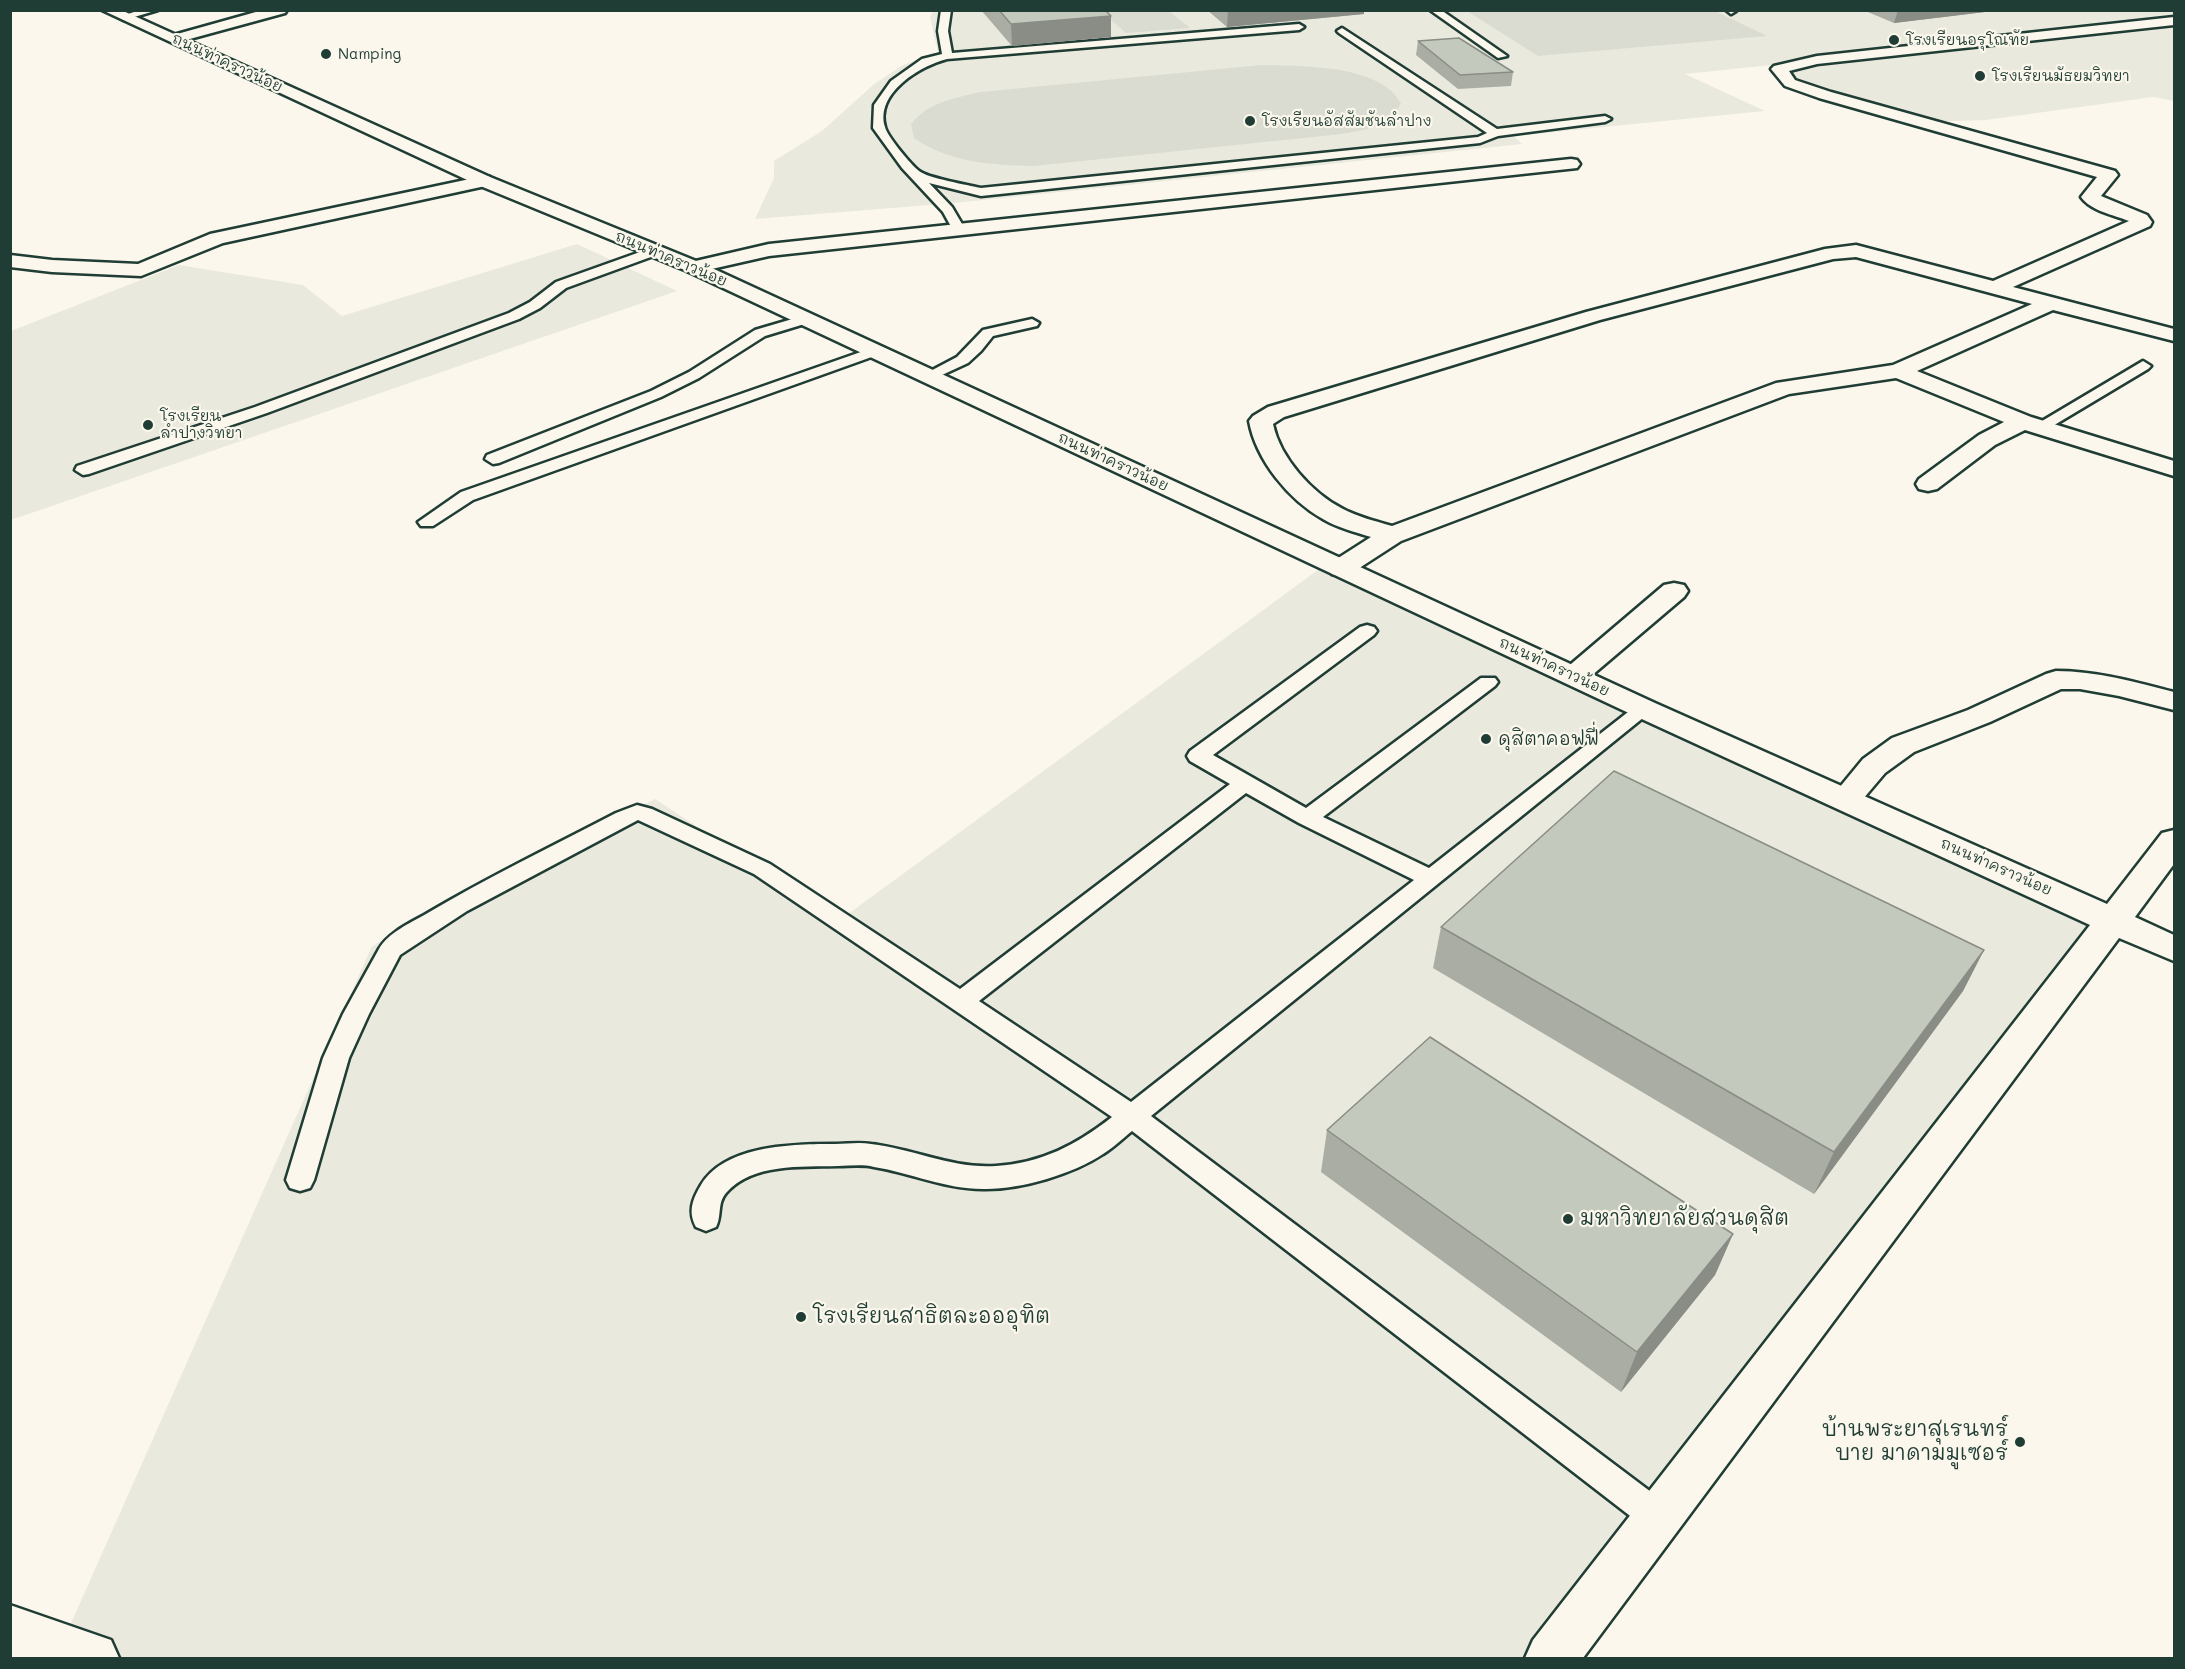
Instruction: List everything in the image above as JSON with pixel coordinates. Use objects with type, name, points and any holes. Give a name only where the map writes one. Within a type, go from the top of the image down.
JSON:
[{"type":"street","name":"ถนนท่าคราวน้อย","points":[[109,10],[484,181],[694,267],[1644,709],[2175,949]]},
{"type":"street","points":[[175,39],[280,10]]},
{"type":"street","points":[[1996,287],[2143,222],[2090,197],[2109,175],[1825,95],[1790,83],[1779,69],[1817,60],[2175,21]]},
{"type":"street","points":[[694,267],[769,250],[1571,164]]},
{"type":"street","points":[[10,261],[141,270],[217,238],[484,181]]},
{"type":"street","points":[[1392,535],[1330,513],[1293,481],[1266,444],[1261,433],[1261,421],[1276,412],[1593,316],[1832,253],[1856,251],[1996,287],[2050,304],[2175,335]]},
{"type":"street","points":[[1341,568],[1392,535],[1784,388],[1898,371],[2050,304]]},
{"type":"street","points":[[1898,371],[2032,425],[2175,470]]},
{"type":"street","points":[[1928,484],[1987,440],[2032,425]]},
{"type":"street","points":[[1574,676],[1674,591]]},
{"type":"street","points":[[1846,799],[1874,766],[1903,745],[1979,717],[2056,680],[2080,680],[2121,687],[2175,701]]},
{"type":"street","points":[[1551,1659],[2175,842]]},
{"type":"street","points":[[10,1632],[93,1659]]},
{"type":"lane","points":[[124,17],[154,10]]},
{"type":"lane","points":[[946,10],[943,31],[947,56]]},
{"type":"lane","points":[[1434,10],[1502,56]]},
{"type":"lane","points":[[959,229],[948,210],[917,176],[879,128],[879,105],[895,83],[926,62],[947,56],[1299,27]]},
{"type":"lane","points":[[1342,31],[1495,133]]},
{"type":"lane","points":[[936,197],[1480,140],[1495,133],[1605,119]]},
{"type":"lane","points":[[917,176],[981,192]]},
{"type":"lane","points":[[83,470],[261,410],[514,316],[535,305],[561,285],[654,251]]},
{"type":"lane","points":[[493,459],[656,394],[694,375],[760,333],[806,319]]},
{"type":"lane","points":[[929,376],[956,366],[977,349],[988,333],[1032,323]]},
{"type":"lane","points":[[427,522],[467,496],[875,351]]},
{"type":"lane","points":[[2032,425],[2143,366]]},
{"type":"lane","points":[[1366,631],[1198,756],[1307,818],[1431,878]]},
{"type":"lane","points":[[1307,818],[1488,682]]},
{"type":"lane","points":[[706,1219],[706,1202],[719,1182],[732,1173],[760,1161],[805,1155],[875,1155],[944,1173],[984,1178],[1020,1174],[1059,1164],[1093,1147],[1644,709]]},
{"type":"lane","points":[[962,1001],[1245,783]]},
{"type":"lane","points":[[300,1180],[336,1058],[356,1014],[392,949],[411,934],[459,905],[636,812],[669,824],[762,869],[1131,1116],[1659,1518]]},
{"type":"shaded area","name":"โรงเรียนอัสสัมชันลำปาง","points":[[933,11],[2174,11],[2174,101],[2153,97],[1986,120],[1920,122],[1790,83],[1779,69],[1810,61],[1685,74],[1765,111],[1513,136],[1522,144],[954,203],[755,219],[774,178],[774,161],[822,131],[873,85],[903,65],[938,52],[930,17]]},
{"type":"shaded area","points":[[1101,11],[1169,11],[1190,28],[1126,33]]},
{"type":"shaded area","points":[[1467,11],[1715,11],[1767,36],[1538,56]]},
{"type":"shaded area","points":[[1262,65],[1328,68],[1361,75],[1389,89],[1401,103],[1390,118],[1376,126],[1342,134],[1034,166],[1002,165],[956,158],[914,138],[911,124],[934,106],[981,92]]},
{"type":"shaded area","name":"โรงเรียน ลำปางวิทยา","points":[[577,244],[677,291],[11,520],[11,331],[179,265],[303,285],[342,316]]},
{"type":"shaded area","points":[[1322,567],[2113,921],[1552,1658],[93,1658],[60,1648],[372,946],[655,799],[840,920]]},
{"type":"building","points":[[999,10],[1105,10],[1111,16],[1011,24]]},
{"type":"building","points":[[1459,38],[1513,72],[1460,75],[1418,41]]},
{"type":"building","points":[[1614,771],[1984,950],[1834,1152],[1441,927]]},
{"type":"building","points":[[1430,1037],[1733,1234],[1637,1352],[1327,1130]]},
{"type":"place","name":"โรงเรียนอรุโณทัย","points":[[1894,40]]},
{"type":"place","name":"Namping","points":[[326,54]]},
{"type":"place","name":"โรงเรียนมัธยมวิทยา","points":[[1980,76]]},
{"type":"place","name":"โรงเรียนอัสสัมชันลำปาง","points":[[1250,121]]},
{"type":"place","name":"โรงเรียน ลำปางวิทยา","points":[[148,425]]},
{"type":"place","name":"ดุสิตาคอฟฟี่","points":[[1486,739]]},
{"type":"place","name":"มหาวิทยาลัยสวนดุสิต","points":[[1568,1219]]},
{"type":"place","name":"โรงเรียนสาธิตละอออุทิต","points":[[801,1317]]},
{"type":"place","name":"บ้านพระยาสุเรนทร์ บาย มาดามมูเซอร์","points":[[2020,1442]]}]
